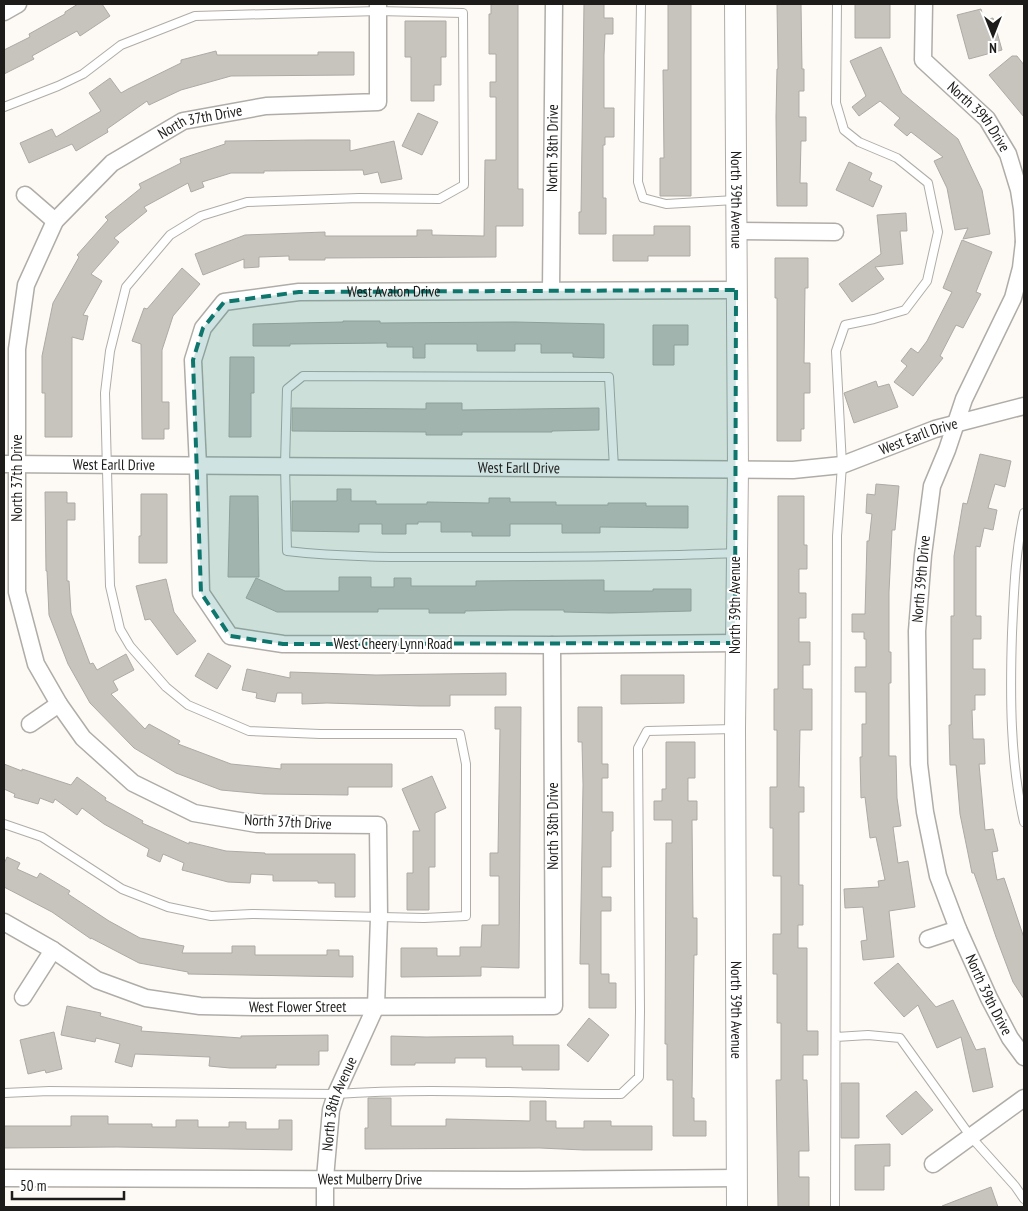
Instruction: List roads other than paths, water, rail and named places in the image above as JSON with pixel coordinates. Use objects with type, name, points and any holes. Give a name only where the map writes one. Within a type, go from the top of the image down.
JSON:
[{"type":"street","points":[[4,12],[18,4]]},
{"type":"street","name":"North 38th Drive","points":[[551,290],[554,4]]},
{"type":"street","name":"North 39th Avenue","points":[[735,4],[738,469],[735,643],[737,1207]]},
{"type":"street","name":"North 39th Drive","points":[[924,4],[923,60],[987,119],[1008,154],[1019,190],[1022,209],[1024,242],[1021,268],[1014,298],[964,399],[947,450],[932,486],[916,632],[919,764],[925,812],[938,876],[958,928],[989,998],[1010,1038],[1024,1057]]},
{"type":"street","name":"North 37th Drive","points":[[376,1006],[378,825],[257,824],[194,813],[133,783],[83,738],[59,704],[36,664],[17,592],[10,464],[17,349],[26,286],[55,221],[112,163],[183,122],[266,106],[378,102],[378,8]]},
{"type":"street","points":[[25,195],[55,221]]},
{"type":"street","points":[[736,231],[835,232]]},
{"type":"street","name":"West Avalon Drive","points":[[198,466],[193,360],[203,328],[224,302],[299,292],[736,290]]},
{"type":"street","name":"West Earll Drive","points":[[10,464],[793,470],[842,465],[935,430],[1024,406]]},
{"type":"street","name":"West Cheery Lynn Road","points":[[198,466],[201,592],[230,636],[283,644],[552,645],[735,643]]},
{"type":"street","name":"North 38th Drive","points":[[552,645],[554,1006]]},
{"type":"street","points":[[30,724],[59,704]]},
{"type":"street","name":"West Flower Street","points":[[4,922],[54,950],[97,980],[146,998],[200,1006],[554,1006]]},
{"type":"street","points":[[928,939],[958,928]]},
{"type":"street","points":[[23,997],[54,950]]},
{"type":"street","name":"North 38th Avenue","points":[[325,1207],[325,1178],[331,1110],[336,1094],[376,1006]]},
{"type":"street","points":[[933,1164],[1024,1098]]},
{"type":"street","name":"West Mulberry Drive","points":[[4,1178],[523,1180],[737,1178]]},
{"type":"lane","points":[[641,4],[638,182],[644,198],[666,204],[736,200]]},
{"type":"lane","points":[[835,1207],[837,546],[842,465],[836,351],[845,325],[874,320],[905,310],[927,281],[938,232],[928,183],[897,158],[859,142],[844,130],[836,103],[837,4]]},
{"type":"lane","points":[[4,107],[83,74],[121,44],[195,16],[378,8],[463,13],[464,185],[439,199],[359,198],[247,202],[201,216],[170,235],[126,287],[110,350],[105,393],[110,586],[120,630],[130,646],[166,687],[188,705],[249,731],[320,734],[460,734],[466,764],[466,916],[424,918],[252,914],[211,916],[168,907],[122,889],[42,838],[4,824]]},
{"type":"lane","points":[[614,468],[609,377],[303,376],[287,389],[285,465],[287,551],[324,555],[422,557],[646,556],[736,553]]},
{"type":"lane","points":[[1024,512],[1017,545],[1011,664],[1013,736],[1019,799],[1024,822]]},
{"type":"lane","points":[[4,1093],[49,1091],[336,1094],[372,1091],[621,1094],[639,1078],[638,748],[647,731],[735,728]]},
{"type":"lane","points":[[836,1037],[868,1035],[900,1038],[971,1137],[1015,1186],[1024,1199]]}]
